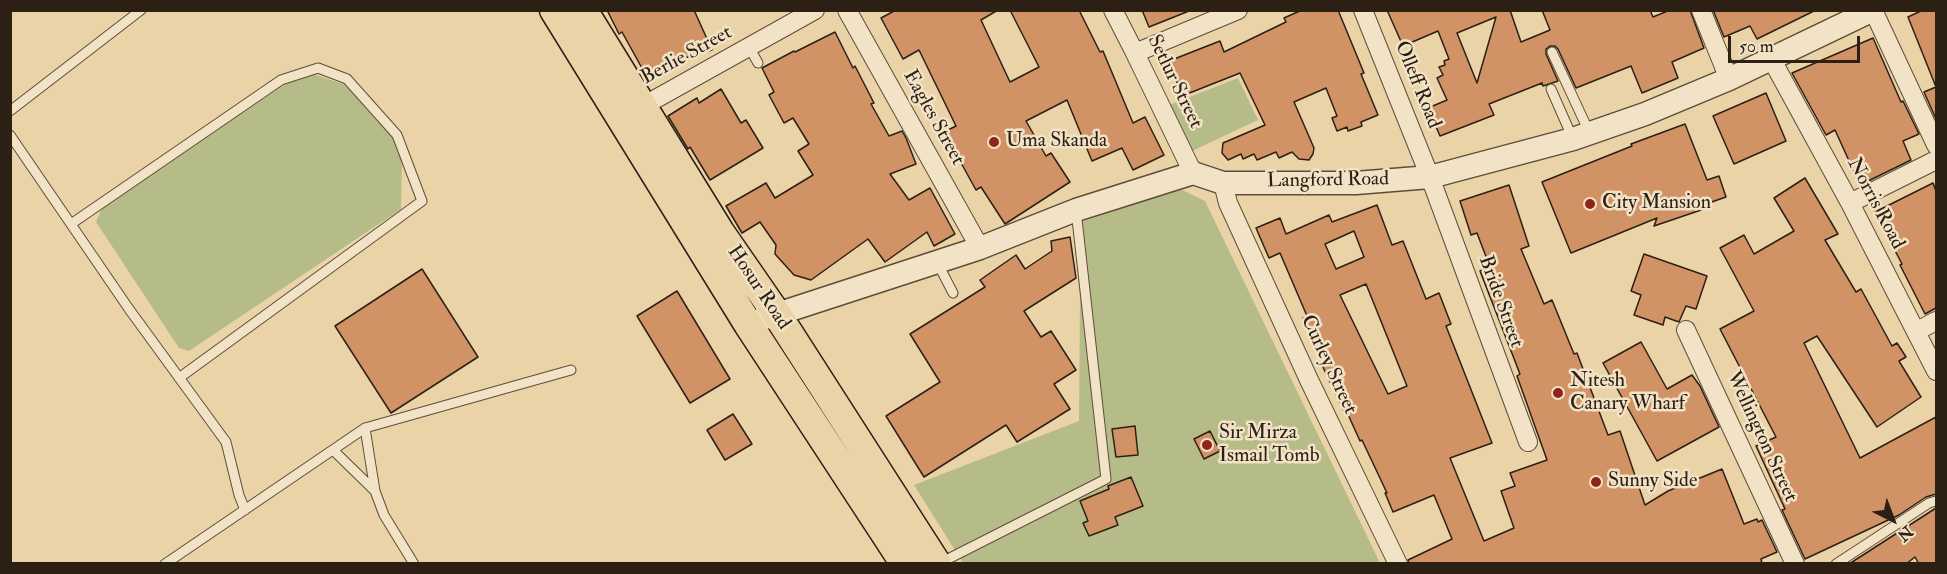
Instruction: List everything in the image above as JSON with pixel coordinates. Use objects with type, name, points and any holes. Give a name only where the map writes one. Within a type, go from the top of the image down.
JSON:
[{"type":"main road","name":"Hosur Road","points":[[554,10],[748,324],[906,564]]},
{"type":"main road","name":"Hosur Road","points":[[583,10],[720,232],[776,313],[938,564]]},
{"type":"street","name":"Berlie Street","points":[[643,106],[754,55],[815,10]]},
{"type":"street","name":"Eagles Street","points":[[847,10],[980,248]]},
{"type":"street","name":"Setlur Street","points":[[1113,10],[1193,173]]},
{"type":"street","points":[[1136,53],[1238,10]]},
{"type":"street","name":"Olleff Road","points":[[1363,10],[1430,177]]},
{"type":"street","points":[[1701,10],[1729,79]]},
{"type":"street","points":[[1873,10],[1936,145]]},
{"type":"street","name":"Langford Road","points":[[1193,173],[1223,183],[1356,183],[1430,177],[1581,136],[1645,114],[1772,60],[1873,10]]},
{"type":"street","name":"Norris Road","points":[[1772,60],[1850,203],[1936,371]]},
{"type":"street","points":[[1850,203],[1936,160]]},
{"type":"street","points":[[748,324],[980,248],[1076,210],[1193,173]]},
{"type":"street","name":"Bride Street","points":[[1430,177],[1528,442]]},
{"type":"street","name":"Curley Street","points":[[1223,183],[1228,202],[1305,370],[1398,564]]},
{"type":"street","points":[[1917,331],[1936,321]]},
{"type":"street","name":"Wellington Street","points":[[1686,330],[1795,564]]},
{"type":"lane","points":[[10,111],[141,10]]},
{"type":"lane","points":[[1552,52],[1581,136]]},
{"type":"lane","points":[[71,224],[281,80],[318,68],[347,79],[397,135],[422,201],[179,378]]},
{"type":"lane","points":[[1551,89],[1581,136]]},
{"type":"lane","points":[[10,135],[226,442],[244,510]]},
{"type":"lane","points":[[938,564],[1106,479],[1076,210]]},
{"type":"lane","points":[[937,262],[953,293]]},
{"type":"lane","points":[[165,564],[365,428],[571,370]]},
{"type":"lane","points":[[365,428],[375,491],[384,514],[414,564]]},
{"type":"lane","points":[[333,450],[375,491]]},
{"type":"lane","points":[[1836,564],[1929,502],[1936,501]]},
{"type":"green space","points":[[304,71],[352,87],[372,103],[393,137],[402,159],[401,209],[189,351],[179,348],[96,222],[102,208]]},
{"type":"green space","points":[[1238,78],[1258,120],[1192,151],[1169,105]]},
{"type":"green space","points":[[1180,189],[1205,201],[1380,563],[963,563],[914,485],[1079,421],[1080,298],[1073,225]]},
{"type":"building","points":[[607,10],[694,10],[712,50],[671,62],[672,65],[648,79],[622,32],[619,34]]},
{"type":"building","points":[[896,10],[998,10],[981,20],[1010,82],[1039,67],[1010,10],[1079,10],[1100,52],[1103,51],[1133,123],[1145,117],[1164,155],[1133,170],[1122,148],[1092,161],[1067,100],[1026,121],[1046,156],[1051,153],[1070,182],[1005,224],[981,187],[976,190],[944,132],[956,126],[919,50],[903,59],[881,18]]},
{"type":"building","points":[[1142,10],[1189,10],[1189,11],[1149,27]]},
{"type":"building","points":[[1302,10],[1338,10],[1364,73],[1361,74],[1378,115],[1361,122],[1362,126],[1348,131],[1347,127],[1337,131],[1332,118],[1337,116],[1326,88],[1294,102],[1314,148],[1309,160],[1299,159],[1292,152],[1279,158],[1276,152],[1257,160],[1254,154],[1243,159],[1241,154],[1228,160],[1222,153],[1223,143],[1265,125],[1240,73],[1182,96],[1169,61],[1220,41],[1224,52],[1286,22],[1284,18]]},
{"type":"building","points":[[1387,10],[1510,10],[1521,42],[1550,30],[1542,10],[1650,10],[1653,17],[1670,10],[1690,10],[1704,48],[1672,62],[1678,78],[1642,93],[1631,66],[1576,88],[1558,49],[1550,46],[1546,49],[1546,54],[1558,81],[1543,86],[1542,83],[1489,104],[1494,115],[1440,136],[1428,108],[1447,100],[1437,78],[1443,75],[1439,67],[1445,65],[1444,61],[1449,59],[1438,31],[1403,46]],"holes":[[[1496,17],[1477,83],[1457,33]]]},
{"type":"building","points":[[1713,10],[1816,10],[1757,39],[1750,26],[1724,37]]},
{"type":"building","points":[[1923,10],[1936,10],[1936,87],[1908,17]]},
{"type":"building","points":[[835,32],[853,68],[855,66],[874,103],[871,104],[889,136],[902,131],[906,138],[916,164],[890,174],[909,200],[930,188],[955,234],[934,246],[927,232],[885,262],[868,239],[811,280],[794,275],[775,254],[776,245],[760,222],[742,233],[726,206],[766,183],[775,198],[813,175],[798,151],[809,144],[793,118],[784,123],[769,95],[774,92],[762,68]]},
{"type":"building","points":[[1873,38],[1901,102],[1903,101],[1919,134],[1903,141],[1911,160],[1860,185],[1835,130],[1826,135],[1792,73]]},
{"type":"building","points":[[1936,87],[1936,119],[1924,92]]},
{"type":"building","points":[[721,89],[741,123],[746,120],[763,148],[710,180],[668,116],[697,98],[699,103]]},
{"type":"building","points":[[1766,93],[1786,141],[1734,164],[1713,116]]},
{"type":"building","points":[[1685,124],[1707,180],[1719,176],[1726,197],[1703,205],[1704,209],[1654,226],[1657,218],[1571,253],[1542,182]]},
{"type":"building","points":[[1805,178],[1838,234],[1825,240],[1856,292],[1861,289],[1892,346],[1897,343],[1906,357],[1899,361],[1921,397],[1877,427],[1817,336],[1804,343],[1860,458],[1936,417],[1936,494],[1926,497],[1899,515],[1805,559],[1756,446],[1776,437],[1720,329],[1754,311],[1720,248],[1744,235],[1754,254],[1794,231],[1774,198]]},
{"type":"building","points":[[1933,183],[1936,191],[1936,308],[1925,314],[1875,212]]},
{"type":"building","points":[[1509,185],[1529,246],[1521,249],[1544,304],[1552,300],[1574,354],[1577,353],[1608,435],[1620,431],[1645,505],[1668,491],[1722,469],[1744,524],[1757,519],[1758,522],[1762,520],[1777,552],[1761,559],[1762,564],[1409,564],[1408,560],[1452,539],[1434,495],[1393,512],[1385,493],[1387,493],[1362,440],[1360,441],[1346,410],[1344,411],[1321,363],[1324,361],[1303,318],[1307,316],[1280,253],[1269,258],[1256,228],[1280,218],[1286,234],[1329,215],[1332,222],[1377,205],[1392,245],[1403,241],[1426,299],[1439,293],[1451,324],[1446,326],[1492,443],[1450,458],[1484,541],[1514,528],[1501,491],[1515,486],[1510,473],[1547,460],[1517,376],[1520,374],[1480,271],[1490,267],[1477,233],[1471,235],[1460,201]],"holes":[[[1354,231],[1364,257],[1336,269],[1325,244]],[[1366,284],[1407,386],[1388,394],[1340,295]]]},
{"type":"building","points":[[1070,237],[1076,278],[1024,311],[1041,337],[1051,331],[1076,370],[1054,384],[1070,409],[1017,442],[1006,425],[924,477],[886,416],[940,382],[910,334],[985,287],[980,280],[1016,255],[1025,269],[1052,251],[1051,241]]},
{"type":"building","points":[[1644,254],[1707,276],[1696,309],[1686,306],[1679,322],[1665,317],[1663,325],[1634,315],[1641,295],[1631,291]]},
{"type":"building","points":[[422,269],[478,357],[391,413],[335,326]]},
{"type":"building","points":[[677,291],[730,379],[690,403],[637,316]]},
{"type":"building","points":[[1641,342],[1667,389],[1692,375],[1700,386],[1719,427],[1657,461],[1603,363]]},
{"type":"building","points":[[733,414],[752,444],[725,460],[707,430]]},
{"type":"building","points":[[1135,426],[1138,455],[1116,457],[1112,429]]},
{"type":"building","name":"Sir Mirza Ismail Tomb","points":[[1210,431],[1220,451],[1204,459],[1194,439]]},
{"type":"building","points":[[1131,477],[1143,506],[1115,517],[1118,525],[1089,536],[1083,523],[1088,521],[1080,501]]},
{"type":"building","points":[[1936,508],[1936,564],[1919,564],[1915,557],[1906,564],[1849,564]]},
{"type":"place","name":"Uma Skanda","points":[[994,142]]},
{"type":"place","name":"City Mansion","points":[[1590,204]]},
{"type":"place","name":"Nitesh Canary Wharf","points":[[1558,393]]},
{"type":"place","name":"Sir Mirza Ismail Tomb","points":[[1207,445]]},
{"type":"place","name":"Sunny Side","points":[[1596,482]]}]
